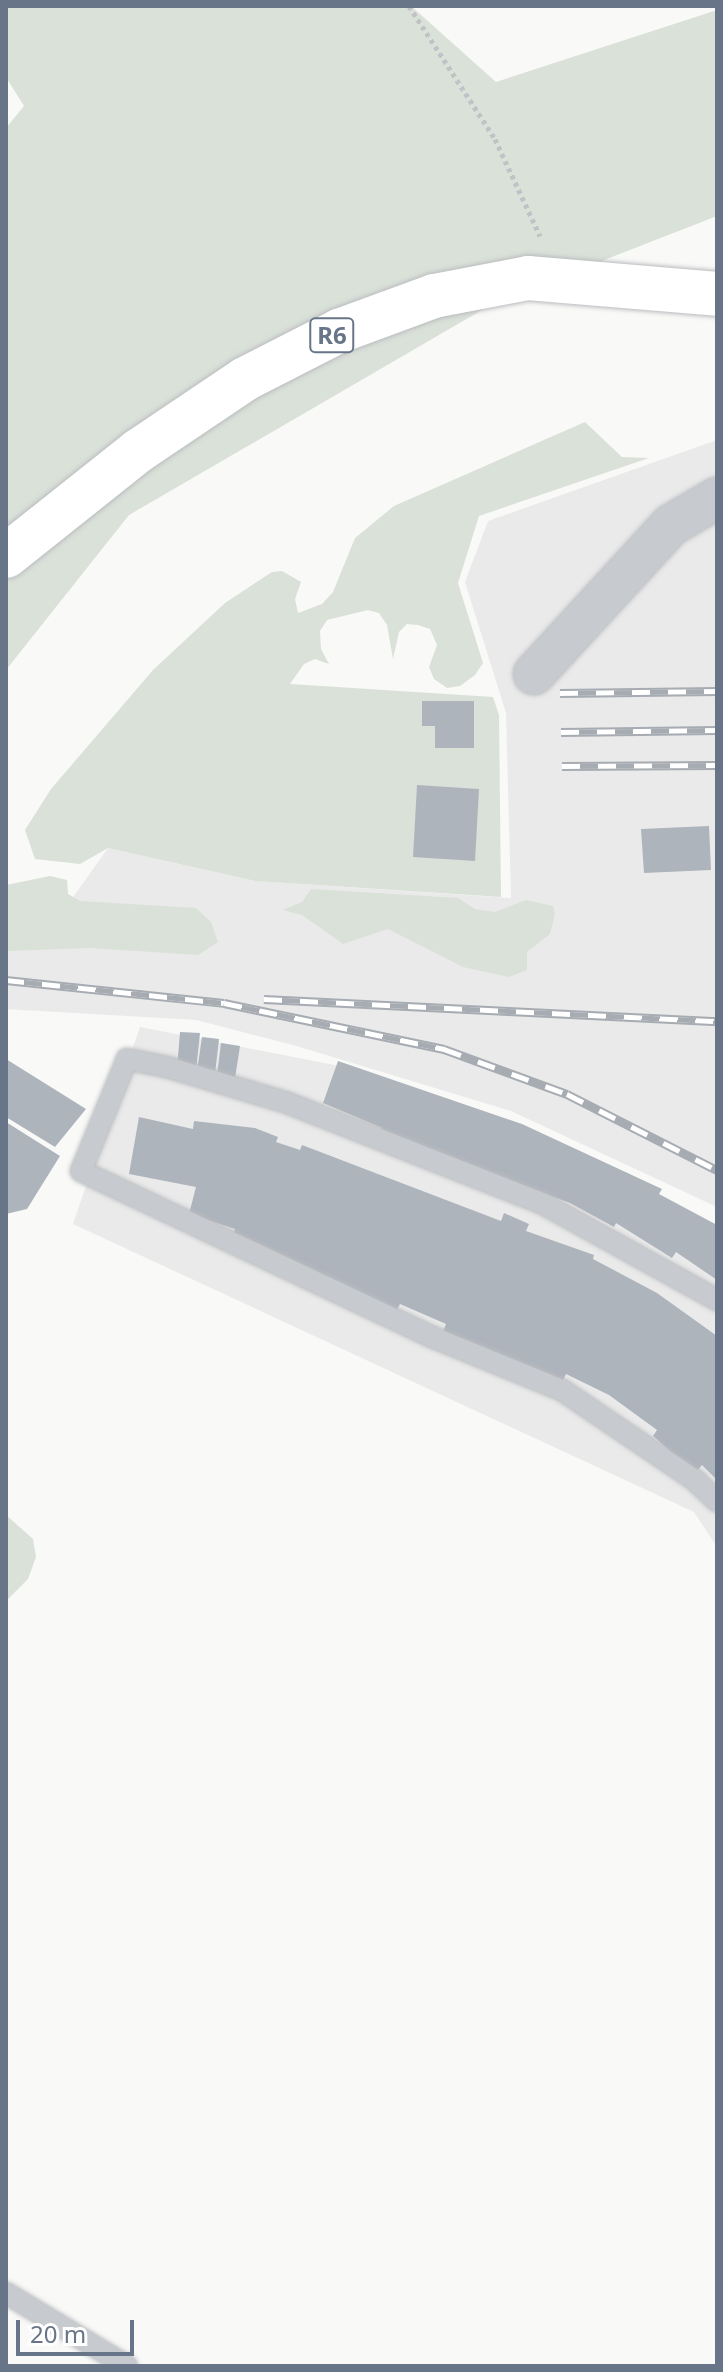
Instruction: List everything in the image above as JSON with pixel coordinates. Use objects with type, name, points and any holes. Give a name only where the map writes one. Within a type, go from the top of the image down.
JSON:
[{"type":"highway","name":"R6","points":[[6,556],[150,443],[245,379],[339,331],[434,296],[491,283],[561,281],[717,294]]},
{"type":"street","points":[[534,674],[671,525],[717,498]]},
{"type":"lane","points":[[717,1300],[544,1204],[288,1103],[167,1067],[127,1059],[81,1171],[435,1338],[562,1390],[695,1480],[717,1501]]},
{"type":"lane","points":[[6,2293],[127,2366]]},
{"type":"path","points":[[409,6],[495,139],[561,281]]},
{"type":"shaded area","points":[[6,6],[411,6],[496,82],[717,10],[717,216],[494,303],[129,515],[6,670],[6,128],[24,106],[6,77]]},
{"type":"shaded area","points":[[585,422],[622,457],[649,458],[479,516],[458,583],[483,663],[475,675],[460,686],[447,688],[434,679],[429,667],[437,645],[430,629],[418,625],[407,624],[399,632],[393,659],[387,625],[379,613],[368,610],[327,620],[320,631],[321,649],[329,664],[315,659],[304,664],[290,684],[493,697],[499,715],[501,897],[255,881],[108,848],[80,864],[35,859],[25,830],[51,789],[153,670],[225,603],[272,572],[282,571],[301,582],[295,599],[298,613],[322,604],[333,592],[355,538],[394,506]]},
{"type":"shaded area","points":[[717,440],[717,1207],[511,1111],[293,1045],[196,1020],[6,1009],[6,912],[59,917],[108,848],[255,881],[511,898],[506,713],[465,582],[488,521]]},
{"type":"shaded area","points":[[50,876],[67,880],[68,894],[80,901],[196,908],[211,922],[218,942],[198,955],[90,948],[6,951],[6,885]]},
{"type":"shaded area","points":[[311,889],[458,898],[475,909],[495,912],[526,900],[553,906],[555,914],[550,934],[527,952],[527,970],[509,977],[463,967],[388,929],[343,944],[302,915],[283,910],[302,902]]},
{"type":"shaded area","points":[[140,1027],[345,1067],[717,1229],[717,1547],[694,1512],[73,1224]]},
{"type":"shaded area","points":[[6,1515],[33,1539],[36,1557],[28,1579],[6,1601]]},
{"type":"building","points":[[422,701],[474,701],[474,748],[435,748],[435,726],[422,726]]},
{"type":"building","points":[[417,785],[479,789],[475,861],[413,857]]},
{"type":"building","points":[[709,826],[711,870],[644,873],[641,829]]},
{"type":"building","points":[[180,1032],[200,1033],[196,1071],[177,1069]]},
{"type":"building","points":[[202,1037],[219,1039],[215,1074],[197,1071]]},
{"type":"building","points":[[221,1043],[240,1046],[235,1078],[217,1075]]},
{"type":"building","points":[[6,1059],[86,1109],[55,1147],[6,1117]]},
{"type":"building","points":[[338,1061],[522,1124],[662,1189],[659,1194],[717,1225],[717,1280],[676,1252],[672,1258],[616,1223],[614,1227],[570,1203],[380,1133],[382,1128],[323,1103]]},
{"type":"building","points":[[139,1117],[193,1129],[194,1121],[255,1128],[278,1137],[276,1142],[300,1150],[302,1145],[501,1221],[504,1213],[529,1224],[526,1231],[594,1255],[593,1259],[657,1293],[717,1336],[717,1480],[702,1465],[695,1473],[653,1436],[657,1430],[609,1395],[566,1374],[562,1382],[441,1337],[446,1324],[400,1304],[395,1313],[230,1244],[235,1229],[189,1214],[196,1187],[129,1174]]},
{"type":"building","points":[[6,1122],[60,1156],[27,1209],[6,1214]]},
{"type":"railway","points":[[560,693],[717,691]]},
{"type":"railway","points":[[561,732],[717,730]]},
{"type":"railway","points":[[562,766],[717,765]]},
{"type":"railway","points":[[6,980],[224,1003],[444,1049],[567,1094],[717,1170]]},
{"type":"railway","points":[[264,999],[717,1021]]}]
